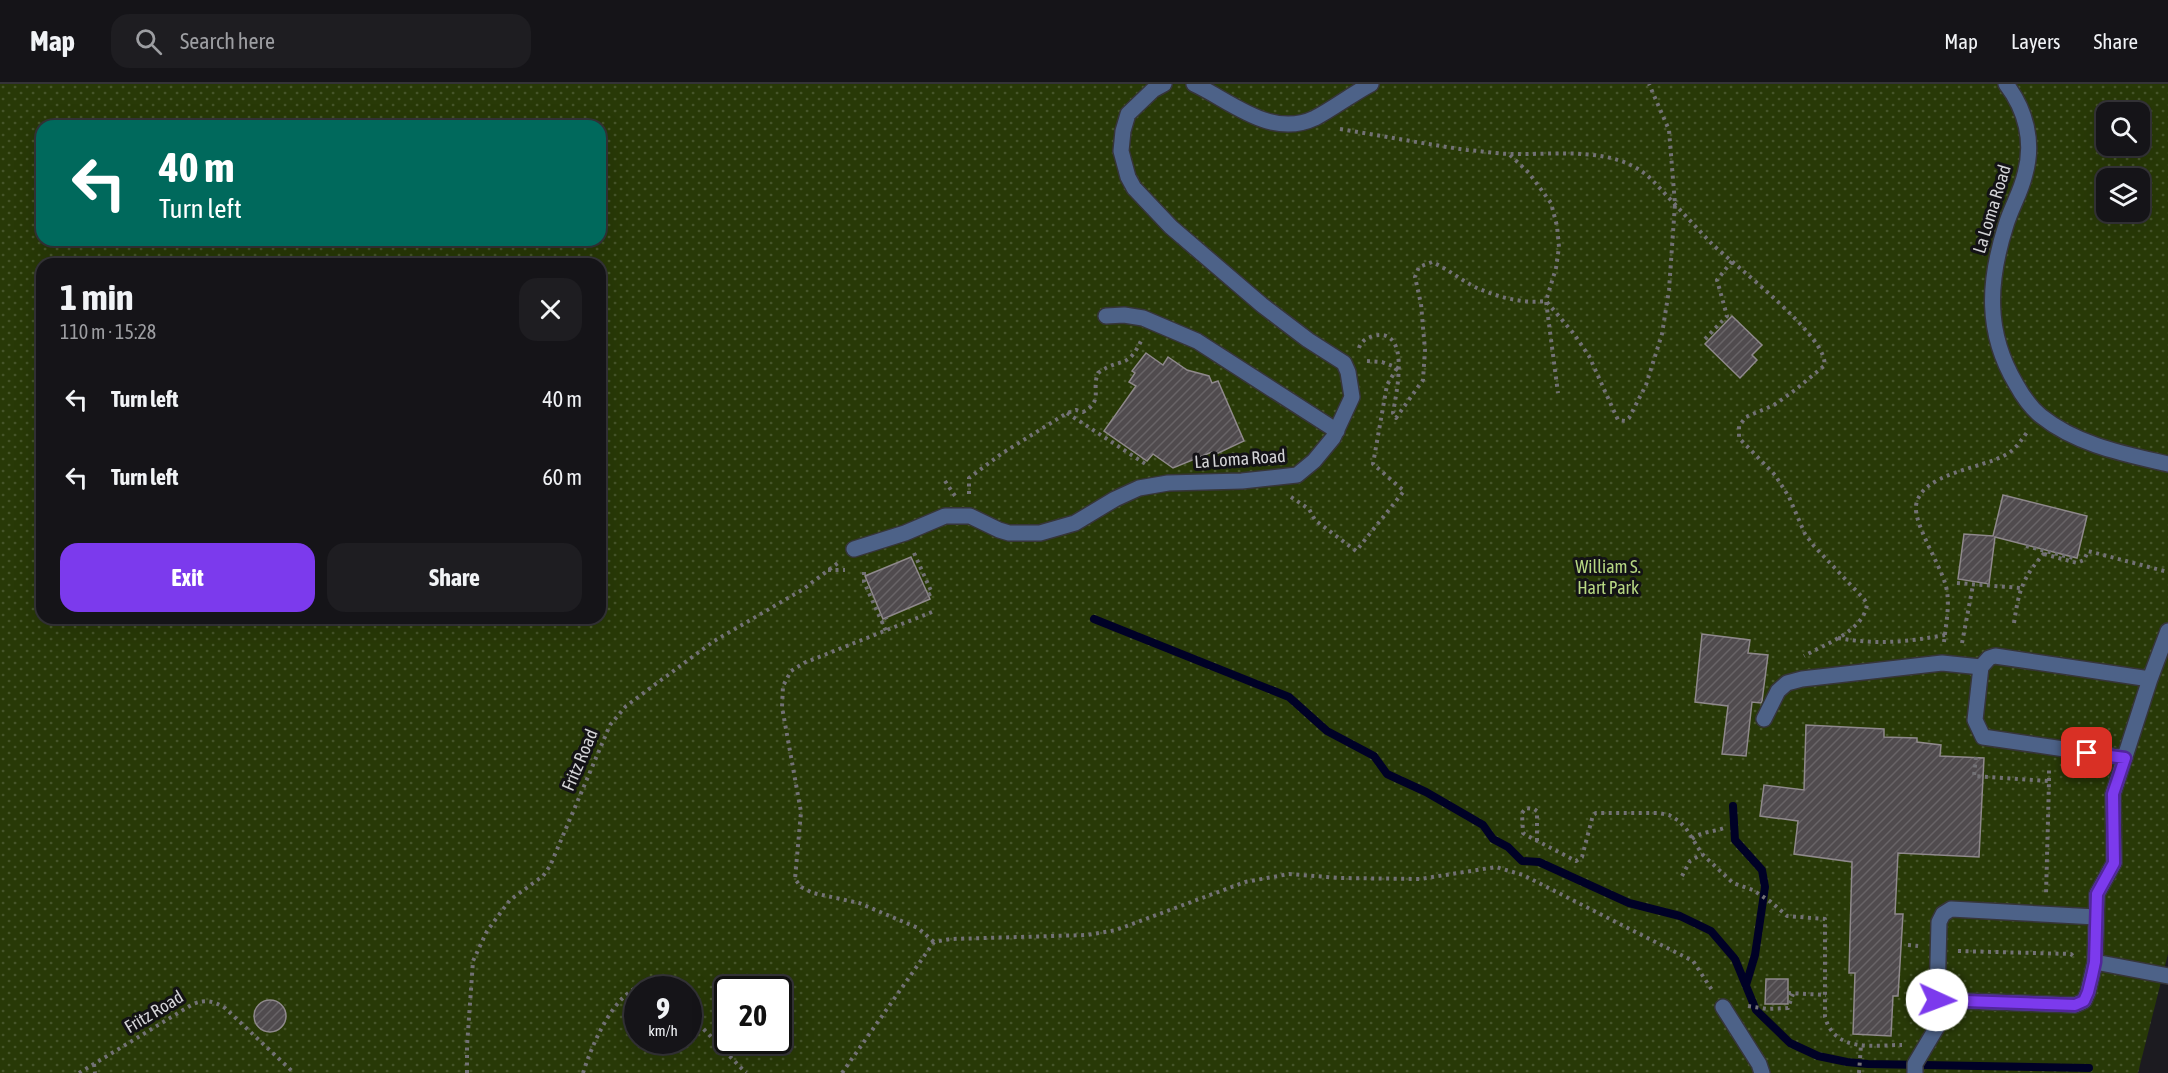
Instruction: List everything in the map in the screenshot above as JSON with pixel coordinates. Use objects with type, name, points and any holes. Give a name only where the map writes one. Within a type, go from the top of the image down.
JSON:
[{"type":"lane","name":"La Loma Road","points":[[855,549],[905,533],[945,516],[970,516],[1009,533],[1040,533],[1075,523],[1115,498],[1139,488],[1168,483],[1242,481],[1297,475],[1334,438],[1352,397],[1351,384],[1344,363],[1308,340],[1262,305],[1171,226],[1134,188],[1128,177],[1121,151],[1128,114],[1153,90],[1164,84]]},
{"type":"lane","points":[[1194,84],[1246,114],[1281,124],[1313,119],[1371,84]]},
{"type":"lane","name":"La Loma Road","points":[[2006,84],[2016,97],[2024,116],[2029,134],[2029,150],[2025,174],[1995,263],[1991,301],[1999,350],[2023,396],[2040,416],[2068,432],[2110,450],[2168,464]]},
{"type":"lane","points":[[1106,316],[1124,315],[1143,318],[1197,341],[1336,431]]},
{"type":"lane","points":[[1937,1000],[2075,1005],[2084,1001],[2093,969],[2097,894],[2114,863],[2113,794],[2168,631]]},
{"type":"lane","points":[[2125,758],[1983,737],[1975,720],[1981,667],[1989,658],[1995,656],[2150,679]]},
{"type":"lane","points":[[1764,719],[1778,691],[1786,683],[1942,663],[1981,667]]},
{"type":"lane","points":[[1914,1073],[1915,1064],[1937,1027],[1939,922],[1943,914],[1951,909],[2096,916]]},
{"type":"lane","points":[[2093,969],[2168,976]]},
{"type":"lane","points":[[1723,1007],[1759,1064],[1762,1073]]},
{"type":"path","points":[[1546,301],[1589,356],[1614,413],[1618,420],[1625,421],[1629,418],[1646,385],[1662,334],[1669,291],[1675,204],[1669,130],[1649,84]]},
{"type":"path","points":[[1324,112],[1337,129],[1465,149],[1509,154],[1587,155],[1633,165],[1643,171],[1732,261],[1794,315],[1824,357],[1824,366],[1774,405],[1746,417],[1738,432],[1743,442],[1775,475],[1789,497],[1804,534],[1867,604],[1862,620],[1837,638],[1797,661],[1791,668],[1786,683]]},
{"type":"path","points":[[1509,154],[1529,173],[1551,203],[1557,226],[1559,248],[1556,268],[1546,301],[1558,393]]},
{"type":"path","points":[[1705,339],[1727,316],[1717,280],[1732,261]]},
{"type":"path","points":[[1398,368],[1382,362],[1366,361],[1359,349],[1360,343],[1376,335],[1386,335],[1398,348],[1398,368],[1398,389],[1393,413],[1396,418],[1422,380],[1425,350],[1421,304],[1415,277],[1419,267],[1426,263],[1432,262],[1477,287],[1513,300],[1546,301]]},
{"type":"path","points":[[970,516],[969,478],[1001,454],[1067,413],[1076,410],[1083,412],[1091,408],[1097,397],[1095,386],[1098,373],[1129,360],[1137,350]]},
{"type":"path","points":[[1309,508],[1315,520],[1356,551],[1404,491],[1373,464],[1387,385],[1398,368]]},
{"type":"path","points":[[1067,413],[1148,465]]},
{"type":"path","points":[[1942,663],[1948,592],[1935,555],[1916,513],[1919,496],[1930,483],[2006,455],[2020,445],[2024,436],[2040,416]]},
{"type":"path","points":[[2026,546],[2077,563],[2084,560],[2088,551],[2168,572]]},
{"type":"path","name":"Fritz Road","points":[[467,1073],[466,1046],[473,961],[487,931],[510,900],[543,876],[550,866],[610,725],[626,706],[714,641],[802,590],[855,549]]},
{"type":"path","points":[[2045,552],[2073,558]]},
{"type":"path","points":[[2013,623],[2021,588],[2030,571],[2045,552]]},
{"type":"path","points":[[921,568],[932,593],[928,595]]},
{"type":"path","points":[[828,570],[859,572],[886,631]]},
{"type":"path","points":[[1957,583],[2021,588]]},
{"type":"path","points":[[1959,665],[1973,585]]},
{"type":"path","points":[[932,612],[804,663],[791,671],[783,686],[782,706],[801,812],[795,879],[801,887],[813,893],[859,903],[918,928],[934,942]]},
{"type":"path","points":[[881,623],[887,620],[886,618]]},
{"type":"path","points":[[1837,638],[1860,642],[1896,643],[1945,635]]},
{"type":"path","points":[[1978,729],[1974,776],[2049,781],[2045,914]]},
{"type":"path","points":[[1537,841],[1537,811],[1526,808],[1522,813],[1522,830],[1526,835],[1537,841],[1576,861],[1582,857],[1593,815],[1600,812],[1669,815],[1680,821],[1702,854],[1733,883],[1753,890],[1787,916],[1826,919],[1825,1017],[1830,1030],[1842,1042],[1860,1045],[1927,1044]]},
{"type":"path","points":[[1692,839],[1699,833],[1718,831],[1727,827]]},
{"type":"path","points":[[1682,876],[1690,861],[1702,854]]},
{"type":"path","points":[[842,1073],[934,942],[951,939],[1086,935],[1116,930],[1245,882],[1289,874],[1340,878],[1420,879],[1496,867],[1523,874],[1693,961],[1723,1007],[1736,1004],[1767,1009],[1788,1008],[1793,994]]},
{"type":"path","points":[[1938,948],[1958,951],[2071,954],[2093,969]]},
{"type":"path","points":[[1788,993],[1826,995]]},
{"type":"path","points":[[583,1073],[608,1016],[624,998]]},
{"type":"path","name":"Fritz Road","points":[[79,1073],[193,1004],[210,1001],[225,1008],[294,1073]]},
{"type":"path","points":[[702,1027],[746,1073]]},
{"type":"path","points":[[1859,1071],[1860,1045]]},
{"type":"path","points":[[94,1064],[95,1073]]},
{"type":"green space","name":"William S. Hart Park","points":[[0,84],[2168,84],[2168,954],[2138,1073],[0,1073]]},
{"type":"building","points":[[1732,316],[1762,345],[1752,355],[1757,360],[1740,378],[1705,344]]},
{"type":"building","points":[[1146,353],[1163,365],[1168,357],[1187,370],[1209,376],[1212,383],[1218,381],[1244,441],[1214,455],[1212,452],[1173,468],[1153,454],[1147,461],[1104,431],[1136,386],[1129,382],[1135,373],[1132,371]]},
{"type":"building","points":[[2003,495],[2087,516],[2077,558],[1995,537],[1989,584],[1958,579],[1964,534],[1993,536]]},
{"type":"building","points":[[911,557],[930,599],[883,619],[865,576]]},
{"type":"building","points":[[1702,634],[1750,640],[1748,653],[1768,655],[1762,701],[1761,703],[1752,702],[1746,756],[1722,754],[1728,706],[1695,702]]},
{"type":"building","points":[[1806,725],[1884,729],[1884,737],[1917,738],[1917,742],[1941,745],[1940,756],[1984,758],[1979,857],[1898,853],[1895,914],[1903,914],[1898,996],[1893,996],[1891,1036],[1853,1034],[1855,973],[1849,973],[1852,862],[1794,854],[1798,821],[1760,816],[1764,785],[1804,790]]},
{"type":"building","points":[[1766,979],[1788,979],[1788,1004],[1765,1004]]},
{"type":"building","points":[[270,1000],[281,1005],[286,1016],[281,1027],[270,1032],[259,1027],[254,1016],[259,1005]]},
{"type":"waterway","points":[[1094,619],[1289,697],[1327,731],[1374,756],[1387,774],[1426,792],[1483,825],[1493,839],[1508,847],[1522,861],[1539,862],[1629,903],[1680,916],[1711,931],[1735,959],[1756,1010],[1790,1043],[1818,1056],[1868,1064],[2089,1068]]},
{"type":"waterway","points":[[1733,806],[1735,840],[1762,870],[1765,887],[1755,955],[1746,985]]},
{"type":"route","points":[[1937,1000],[2075,1005],[2084,1001],[2095,962],[2097,894],[2114,863],[2113,794],[2125,758],[2087,753]]}]
